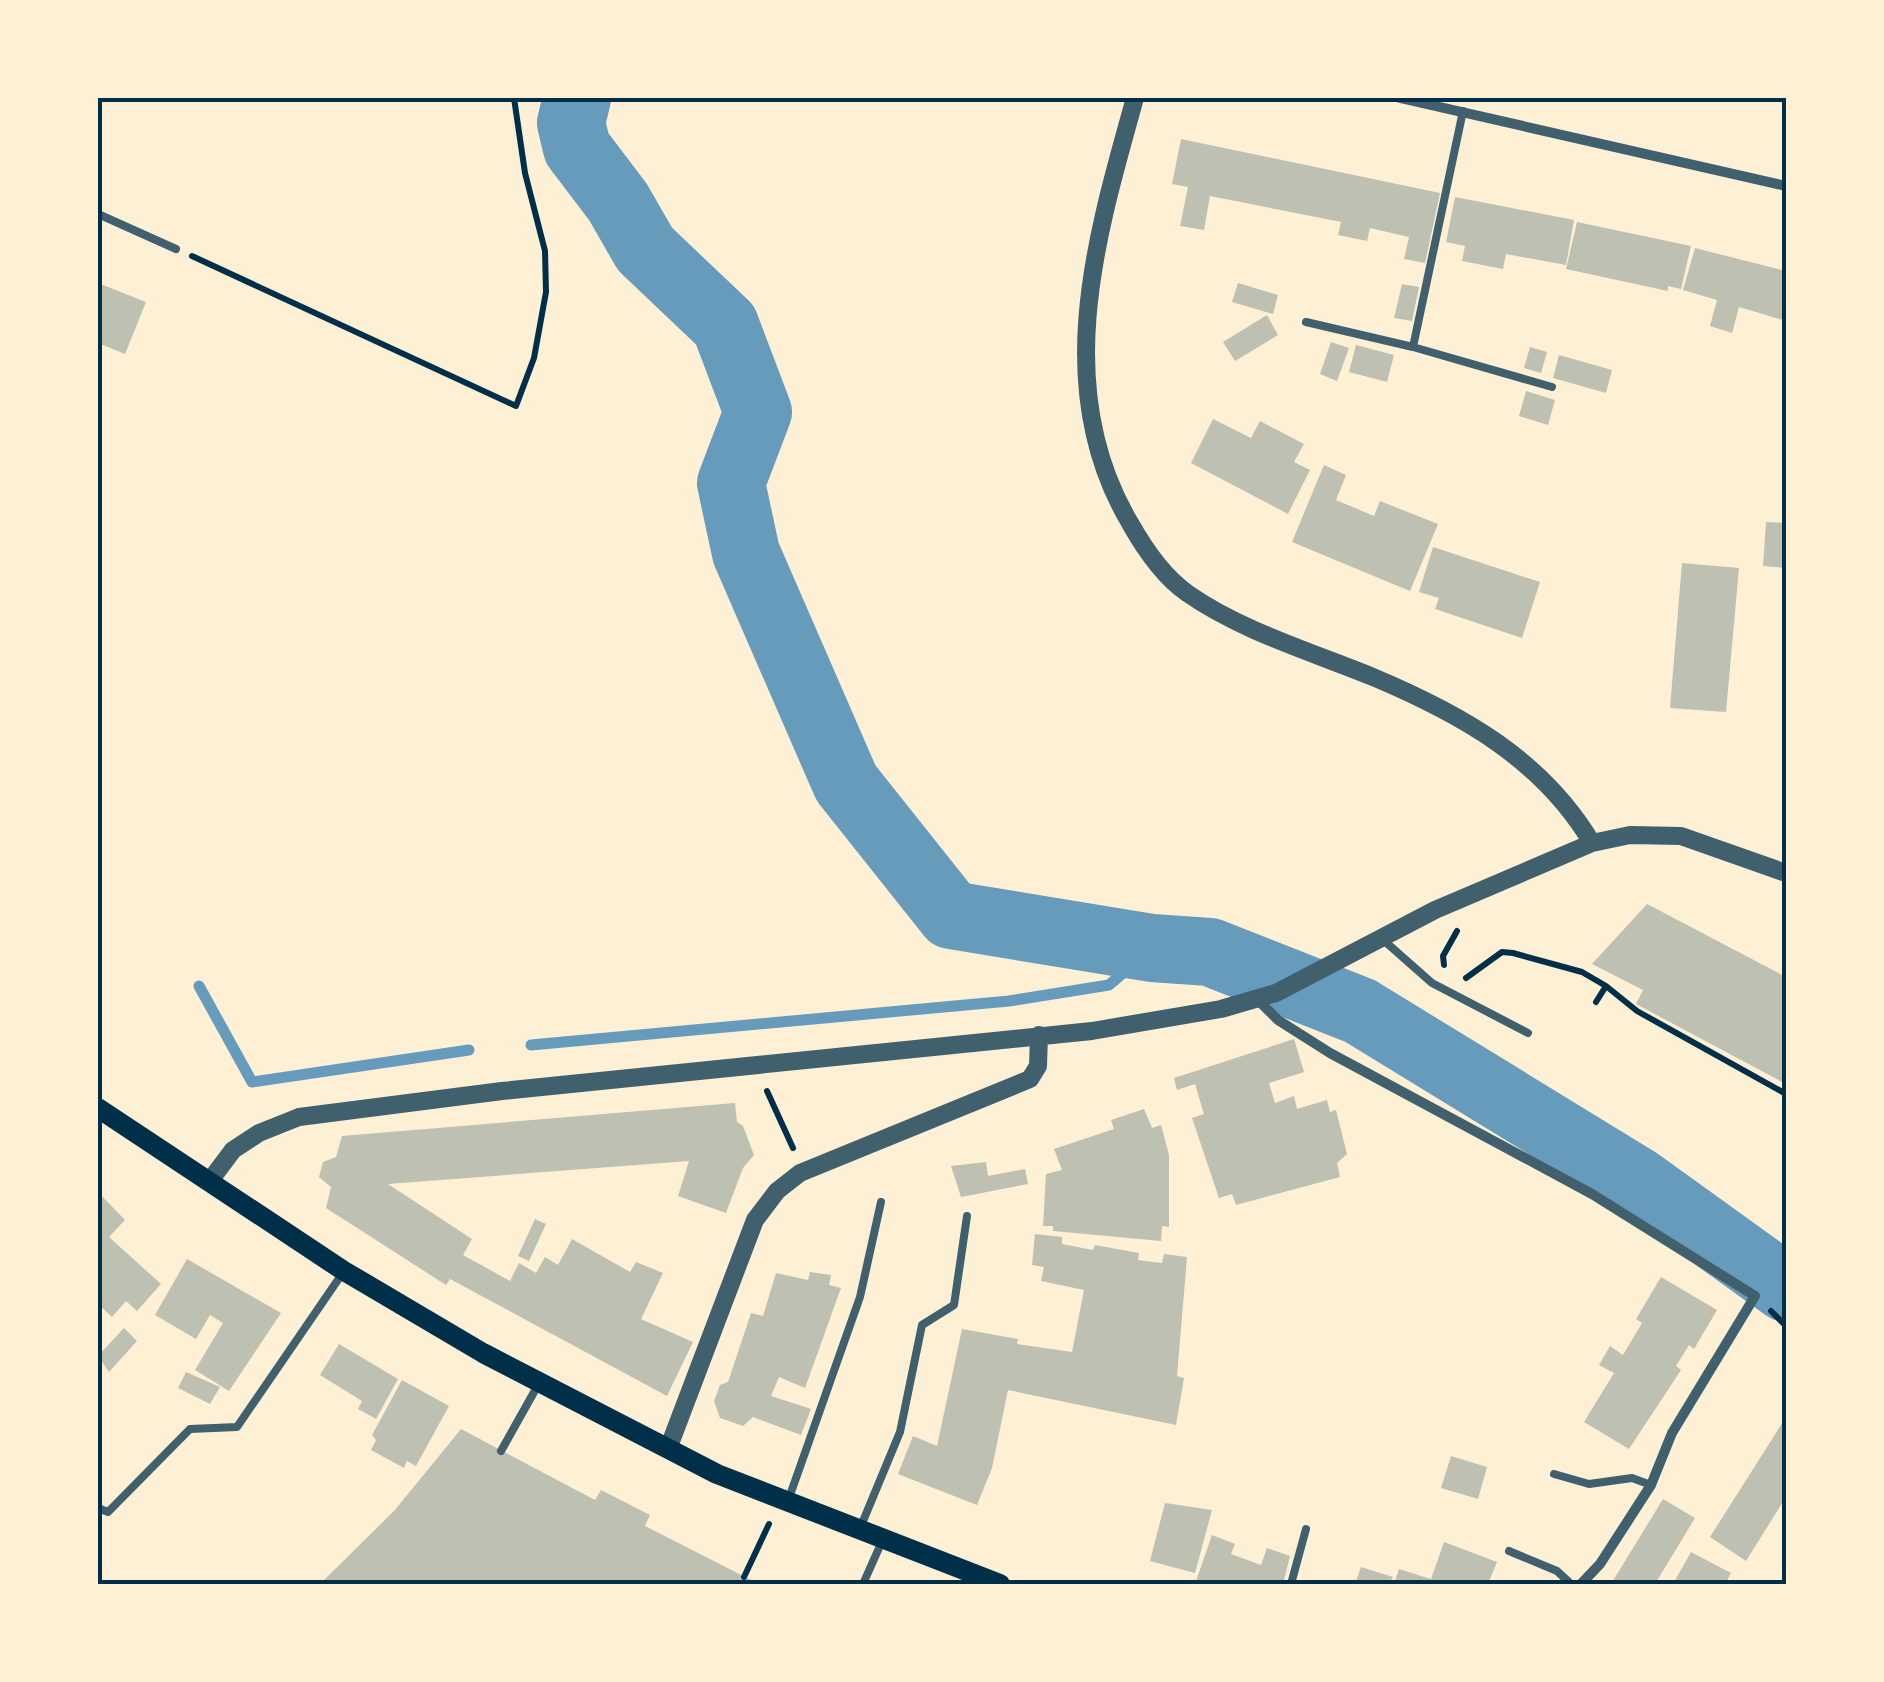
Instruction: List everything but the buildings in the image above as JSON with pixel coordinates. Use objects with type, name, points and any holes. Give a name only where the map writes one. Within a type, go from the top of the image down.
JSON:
[{"type":"main road","points":[[98,1108],[344,1271],[540,1382],[668,1449],[784,1500],[1000,1584]]},
{"type":"street","points":[[1135,98],[1090,279],[1084,336],[1095,439],[1115,498],[1146,551],[1185,592],[1200,600],[1472,724],[1556,790],[1592,843]]},
{"type":"street","points":[[1400,98],[1786,186]]},
{"type":"street","points":[[209,1182],[233,1150],[259,1132],[299,1117],[1189,1016],[1276,992],[1435,910],[1592,843],[1650,832],[1681,836],[1786,874]]},
{"type":"street","points":[[1257,998],[1278,1020],[1330,1054],[1592,1194],[1756,1296],[1672,1433],[1651,1485],[1600,1564],[1581,1584]]},
{"type":"street","points":[[668,1449],[755,1220],[778,1192],[800,1173],[1030,1078],[1038,1066],[1039,1034]]},
{"type":"lane","points":[[1413,347],[1463,110]]},
{"type":"lane","points":[[98,214],[176,249]]},
{"type":"lane","points":[[1306,322],[1413,347],[1552,387]]},
{"type":"lane","points":[[1381,938],[1432,983],[1528,1033]]},
{"type":"lane","points":[[784,1500],[860,1298],[881,1202]]},
{"type":"lane","points":[[860,1530],[900,1432],[922,1325],[954,1305],[966,1216]]},
{"type":"lane","points":[[98,1508],[108,1512],[190,1429],[237,1427],[344,1271]]},
{"type":"lane","points":[[501,1451],[540,1382]]},
{"type":"lane","points":[[1554,1474],[1589,1484],[1632,1478],[1651,1485]]},
{"type":"lane","points":[[1291,1584],[1306,1529]]},
{"type":"lane","points":[[863,1584],[883,1539]]},
{"type":"lane","points":[[1510,1551],[1557,1571],[1572,1584]]},
{"type":"path","points":[[176,249],[516,406],[534,358],[546,292],[545,251],[525,173],[514,98]]},
{"type":"path","points":[[1467,921],[1451,938],[1443,956],[1444,968],[1457,976],[1466,978],[1502,952],[1582,972],[1638,1010],[1786,1094]]},
{"type":"path","points":[[1596,1002],[1606,986]]},
{"type":"path","points":[[752,1065],[789,1135],[800,1173]]},
{"type":"path","points":[[744,1577],[784,1500]]},
{"type":"waterway","points":[[577,98],[571,123],[577,148],[618,202],[645,249],[725,325],[758,412],[731,483],[746,553],[846,783],[951,915],[1152,948],[1210,952],[1360,1011],[1639,1182],[1786,1288]]},
{"type":"waterway","points":[[531,1045],[1009,1001],[1109,985],[1152,948]]},
{"type":"waterway","points":[[199,986],[252,1082],[469,1050]]}]
